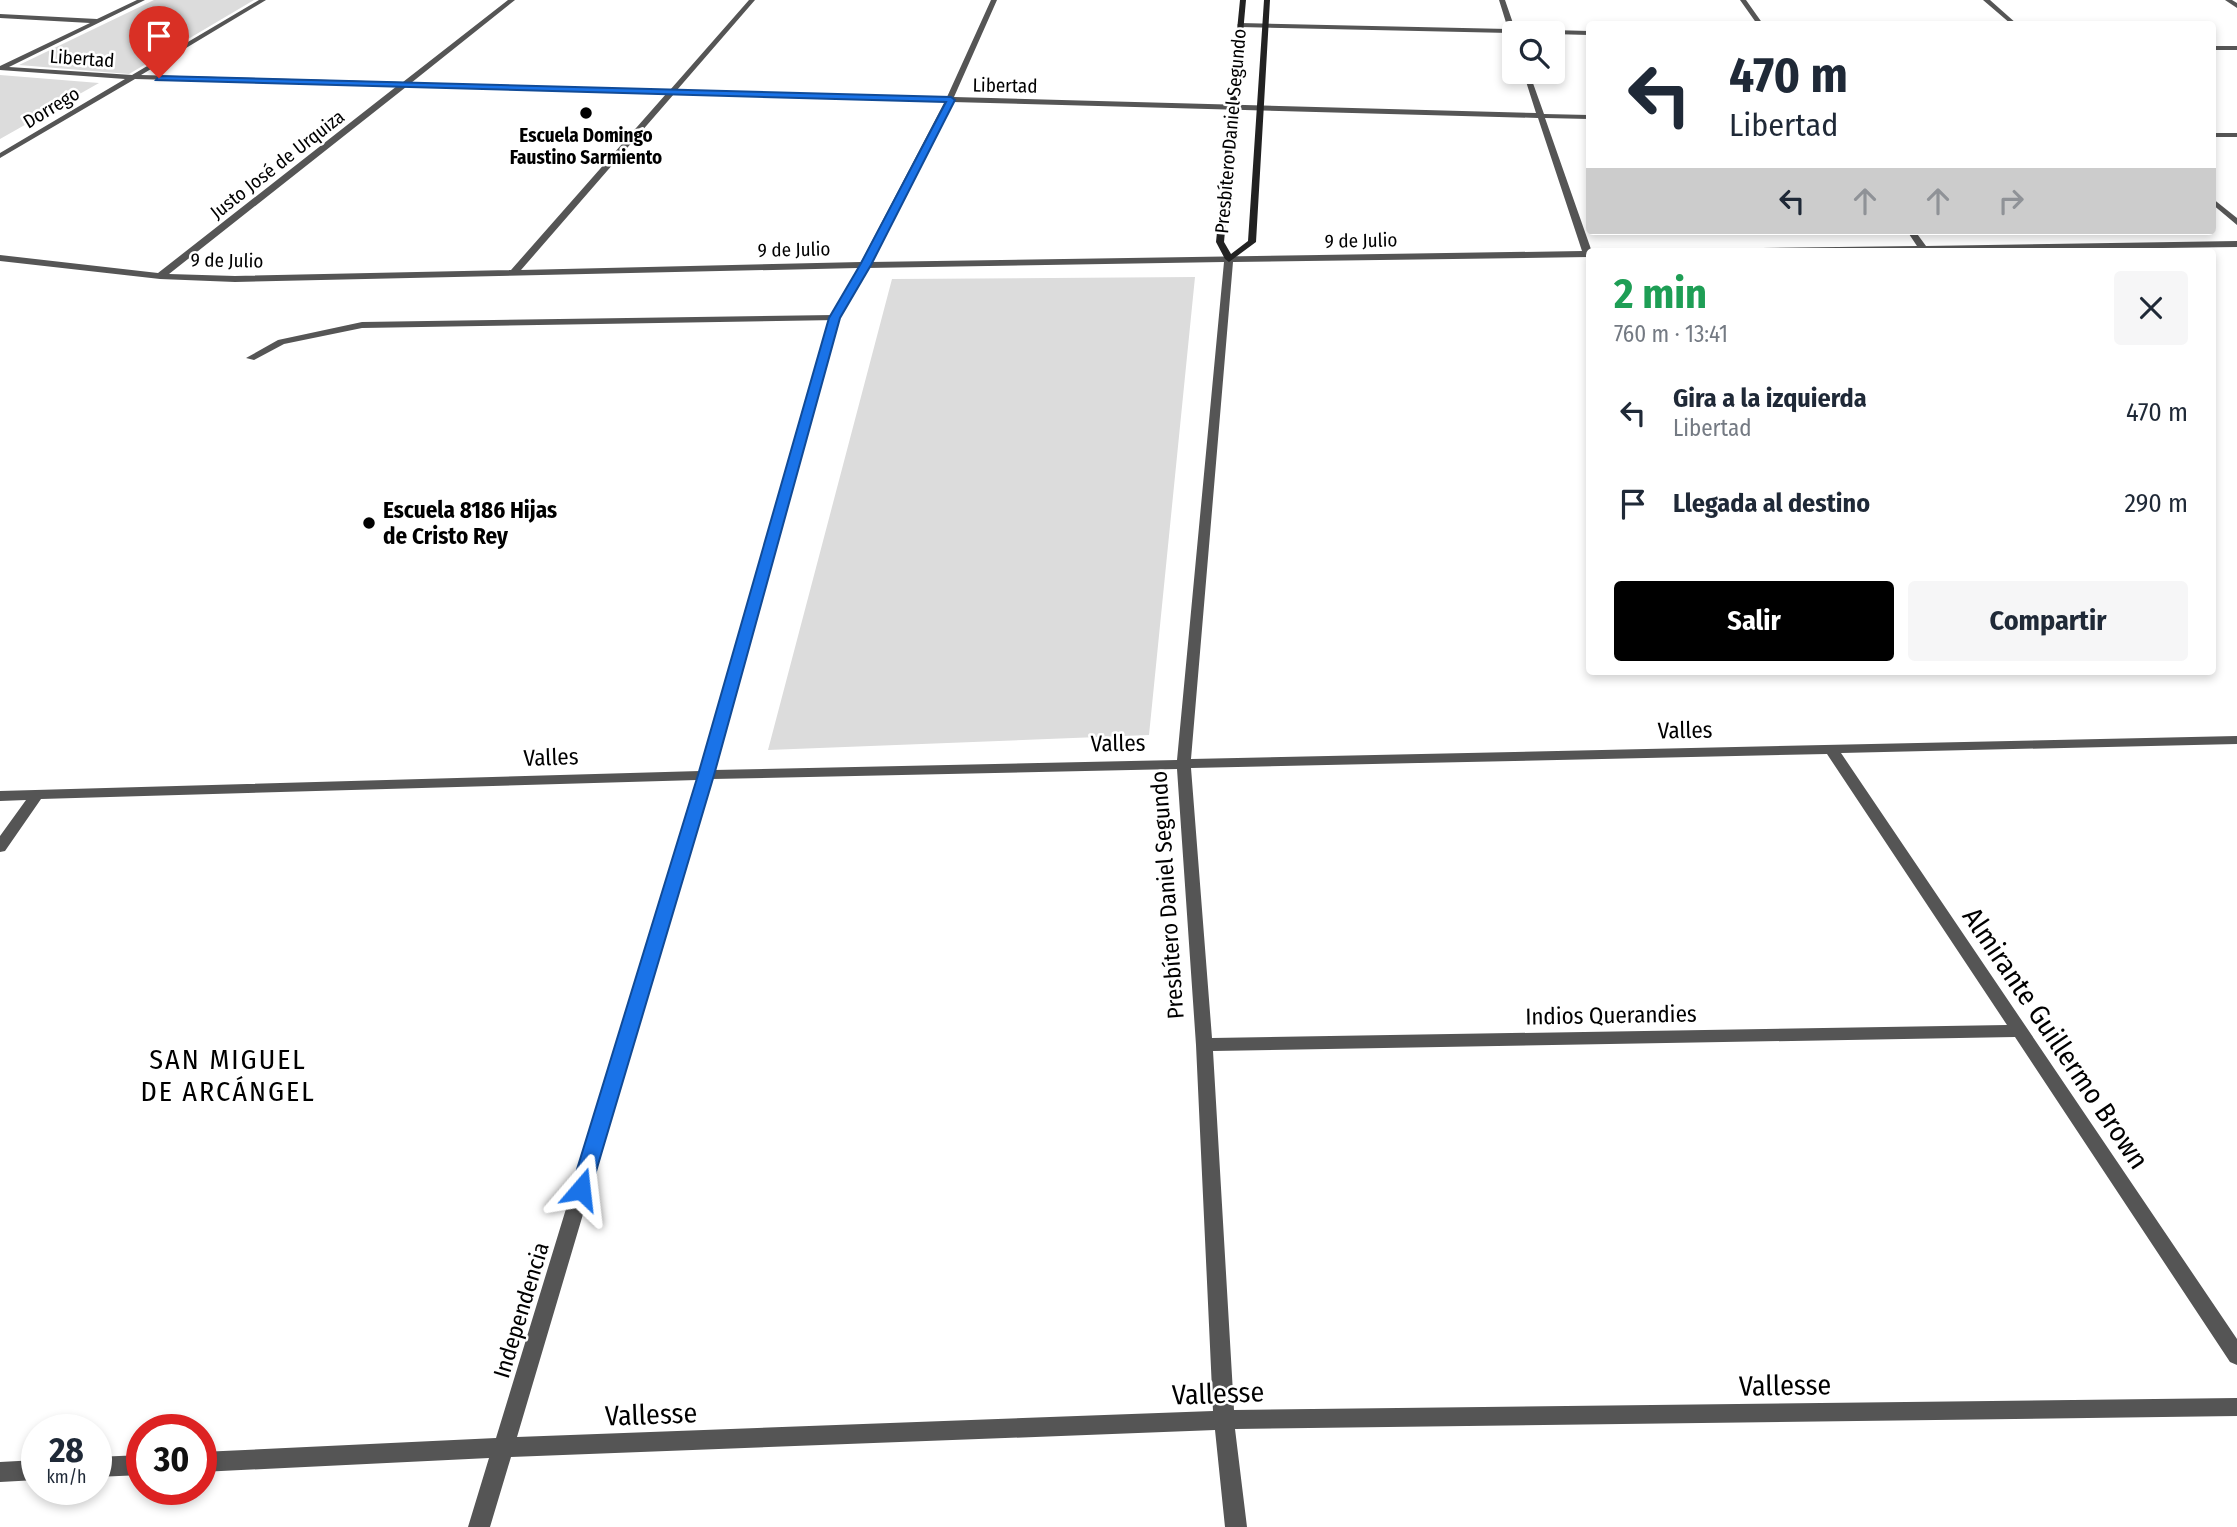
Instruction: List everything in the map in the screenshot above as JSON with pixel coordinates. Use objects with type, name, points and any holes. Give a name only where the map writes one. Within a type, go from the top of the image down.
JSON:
[{"type":"main road","name":"Presbítero Daniel Segundo","points":[[1243,0],[1220,242],[1229,260],[1252,242],[1267,0]]},
{"type":"street","points":[[0,68],[142,0]]},
{"type":"street","name":"Dorrego","points":[[0,156],[263,0]]},
{"type":"street","name":"Justo José de Urquiza","points":[[160,275],[512,0]]},
{"type":"street","points":[[514,272],[752,0]]},
{"type":"street","name":"Independencia","points":[[479,1527],[706,775],[834,318],[866,265],[951,100],[994,0]]},
{"type":"street","points":[[1502,0],[1509,21]]},
{"type":"street","points":[[1743,0],[1758,21]]},
{"type":"street","points":[[1986,0],[2010,21]]},
{"type":"street","points":[[2228,0],[2237,6]]},
{"type":"street","points":[[0,16],[98,21]]},
{"type":"street","points":[[1240,25],[1502,34]]},
{"type":"street","points":[[1565,33],[1586,33]]},
{"type":"street","points":[[2216,48],[2237,48]]},
{"type":"street","name":"Libertad","points":[[0,68],[132,78],[1586,117]]},
{"type":"street","points":[[1530,84],[1586,248]]},
{"type":"street","points":[[2216,135],[2237,135]]},
{"type":"street","points":[[2216,204],[2237,222]]},
{"type":"street","points":[[1914,235],[1923,248],[2237,244]]},
{"type":"street","name":"9 de Julio","points":[[0,257],[160,275],[235,279],[866,265],[1586,254]]},
{"type":"street","name":"Presbítero Daniel Segundo","points":[[1229,260],[1184,764],[1204,1045],[1223,1420],[1236,1527]]},
{"type":"street","points":[[251,358],[281,342],[362,325],[834,318]]},
{"type":"street","name":"Valles","points":[[0,796],[706,775],[2237,740]]},
{"type":"street","name":"Almirante Guillermo Brown","points":[[1831,749],[2237,1356]]},
{"type":"street","points":[[0,847],[37,795]]},
{"type":"street","name":"Indios Querandies","points":[[1204,1045],[2020,1031]]},
{"type":"street","name":"Vallesse","points":[[217,1461],[503,1447],[1223,1420],[2237,1407]]},
{"type":"street","points":[[0,1472],[21,1471]]},
{"type":"shaded area","points":[[154,0],[254,0],[129,74],[19,65]]},
{"type":"shaded area","points":[[0,75],[99,83],[0,139]]},
{"type":"shaded area","points":[[1195,277],[1149,735],[768,750],[892,279]]},
{"type":"place","name":"Escuela Domingo Faustino Sarmiento","points":[[586,113]]},
{"type":"place","name":"Escuela 8186 Hijas de Cristo Rey","points":[[369,523]]},
{"type":"district","name":"SAN MIGUEL DE ARCÁNGEL","points":[[228,1075]]},
{"type":"route","points":[[159,78],[951,100],[866,265],[834,318],[706,775],[581,1189]]}]
